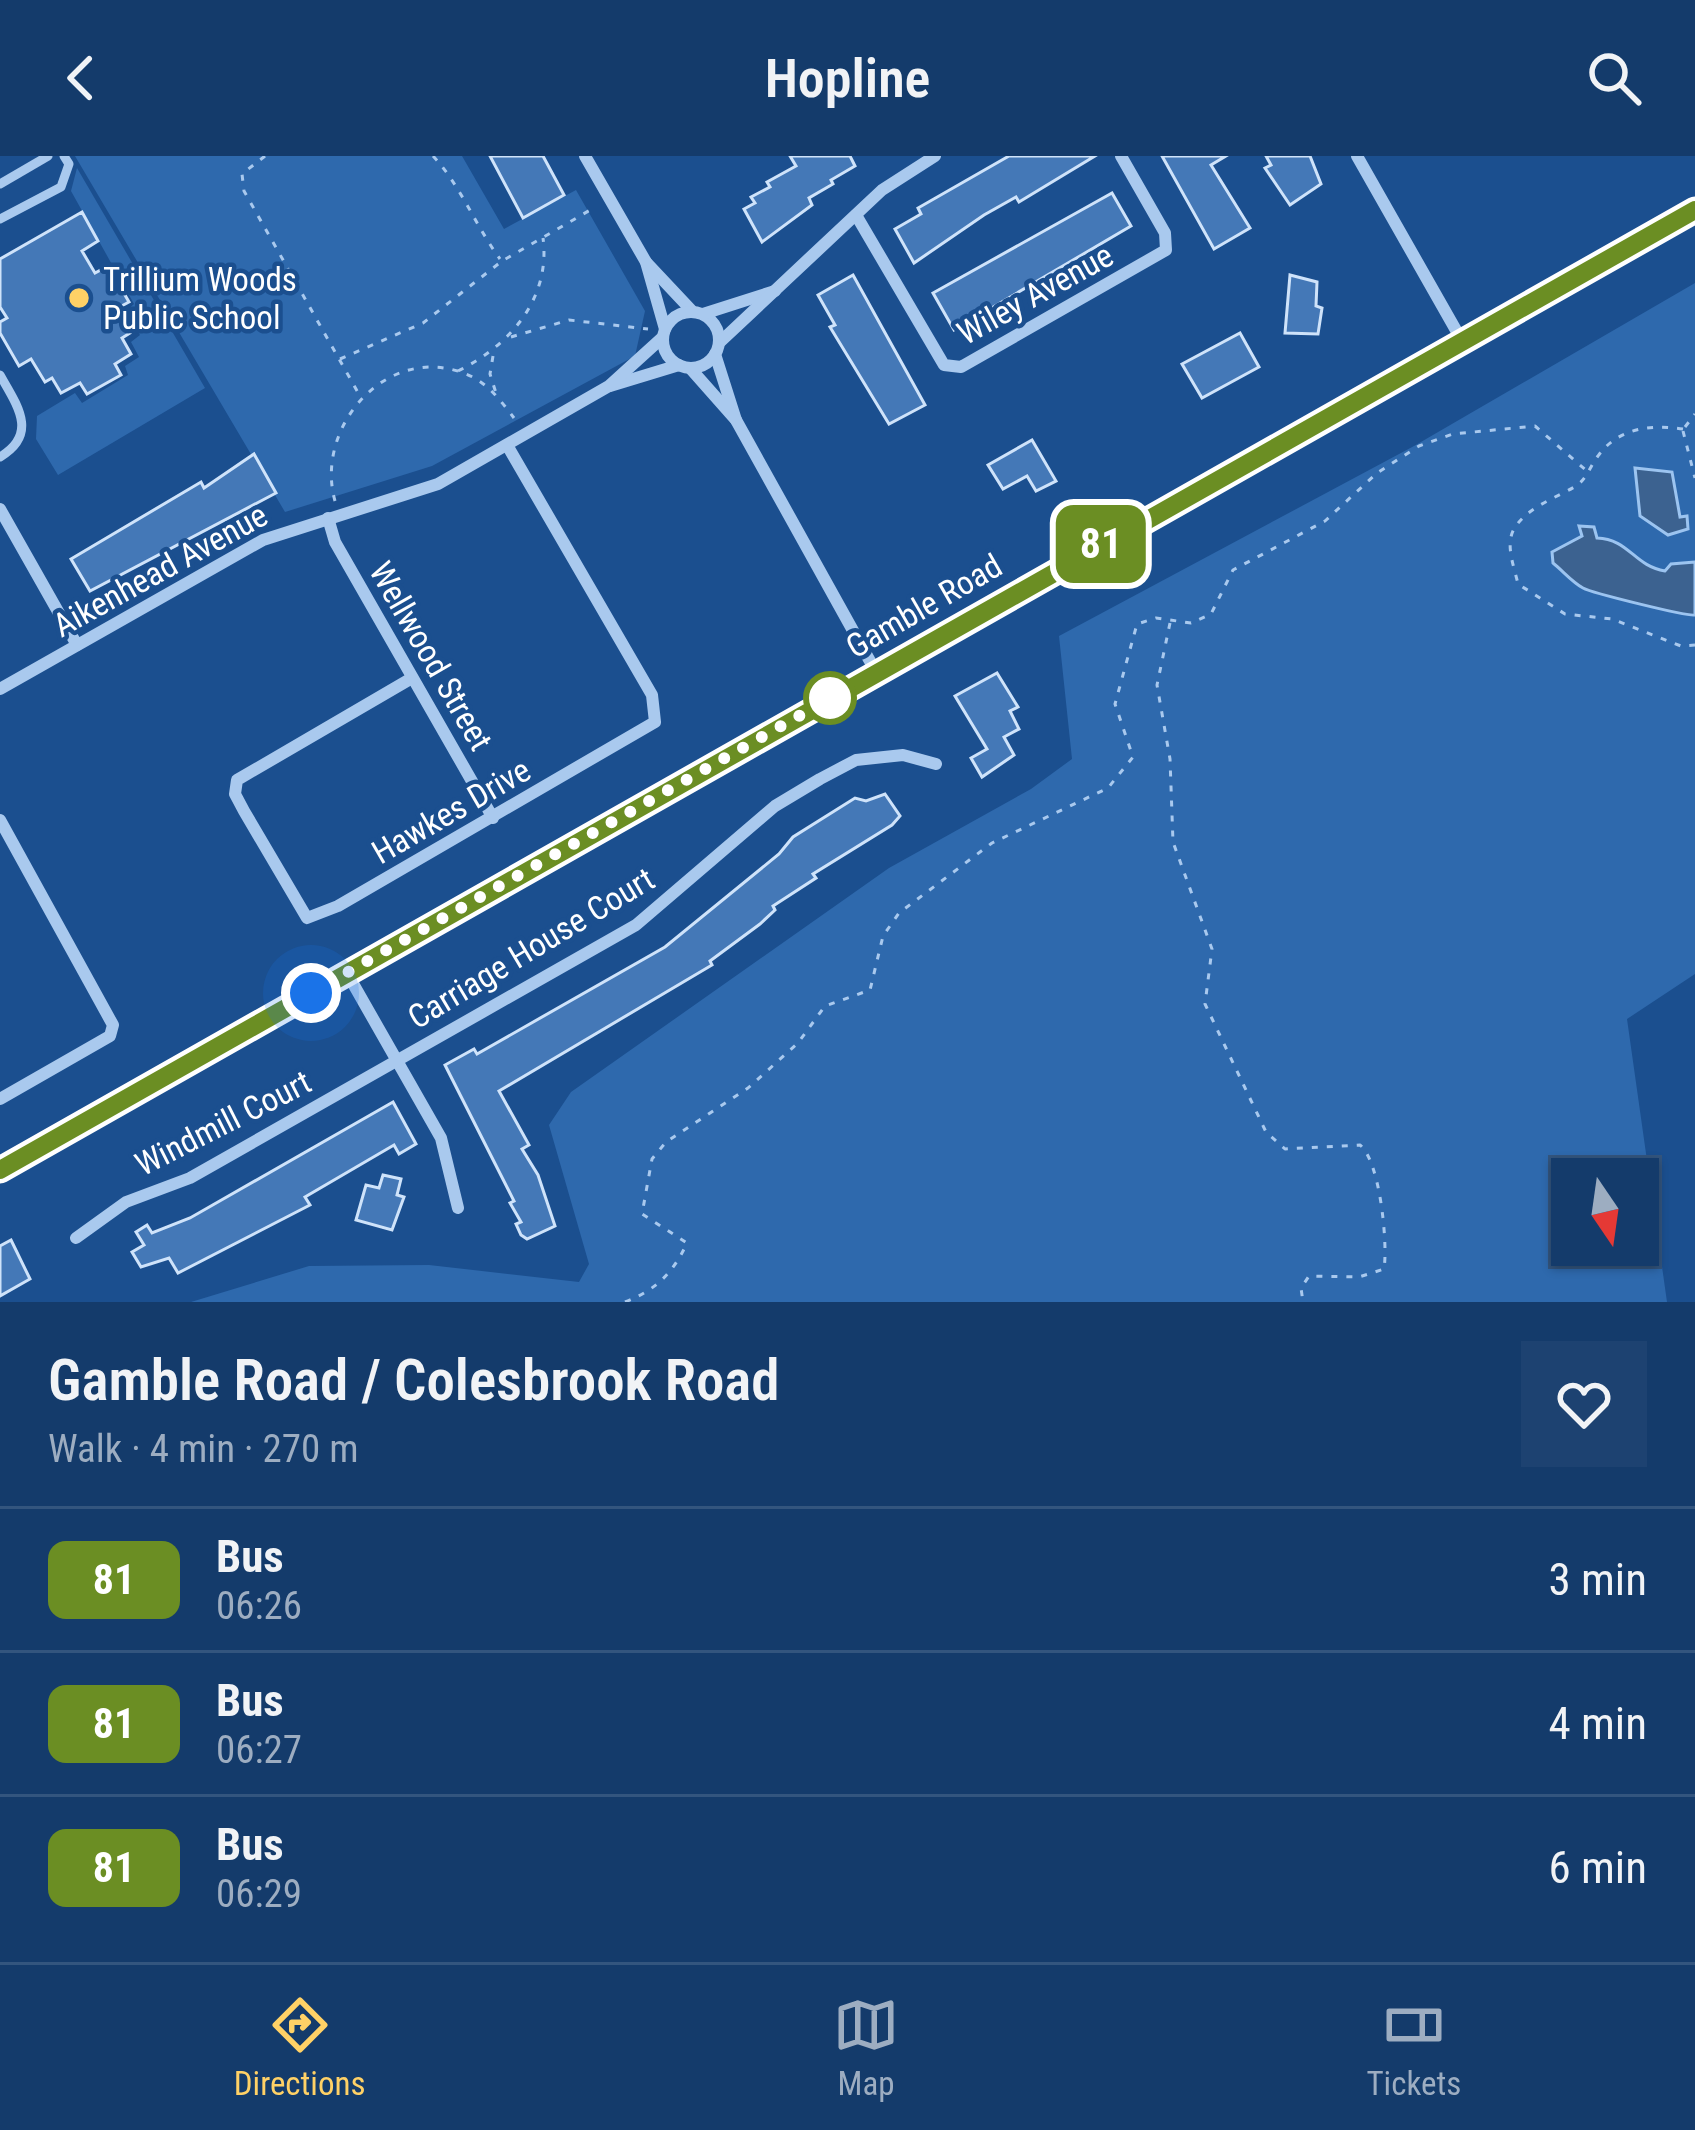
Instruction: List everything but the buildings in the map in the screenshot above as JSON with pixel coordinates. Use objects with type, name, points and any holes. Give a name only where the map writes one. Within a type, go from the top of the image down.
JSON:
[{"type":"main road","name":"Gamble Road","points":[[0,1169],[1695,210]]},
{"type":"street","points":[[585,156],[646,262],[716,326],[717,349],[736,420],[876,672]]},
{"type":"street","points":[[684,367],[717,349],[856,214],[935,156]]},
{"type":"street","name":"Wiley Avenue","points":[[856,214],[939,356],[952,369],[962,367],[1161,254],[1168,243],[1165,233],[1121,156]]},
{"type":"street","points":[[1358,156],[1461,339]]},
{"type":"street","points":[[646,262],[666,353],[736,420]]},
{"type":"street","points":[[660,332],[676,316],[775,291]]},
{"type":"street","name":"Aikenhead Avenue","points":[[609,386],[660,332]]},
{"type":"street","name":"Aikenhead Avenue","points":[[0,689],[263,540],[423,490],[609,386],[684,367]]},
{"type":"street","name":"Hawkes Drive","points":[[412,677],[237,780],[236,794],[244,812],[302,912],[316,918],[650,730],[656,708],[507,445]]},
{"type":"street","points":[[0,509],[77,645]]},
{"type":"street","name":"Wellwood Street","points":[[328,518],[335,542],[494,818]]},
{"type":"street","name":"Carriage House Court","points":[[397,1060],[636,925],[775,806],[820,779],[856,760],[903,755],[936,764]]},
{"type":"street","points":[[0,820],[113,1025],[110,1036],[98,1044],[0,1099]]},
{"type":"street","points":[[347,973],[442,1138],[458,1208]]},
{"type":"street","name":"Windmill Court","points":[[76,1238],[126,1202],[190,1178],[397,1060]]},
{"type":"lane","points":[[0,184],[48,156]]},
{"type":"lane","points":[[0,219],[61,187],[69,164],[64,156]]},
{"type":"lane","points":[[0,375],[24,428],[18,444],[0,457]]},
{"type":"path","points":[[265,156],[242,174],[244,190],[361,398]]},
{"type":"path","points":[[433,156],[454,179],[463,204],[502,261]]},
{"type":"path","points":[[340,359],[423,323],[502,261],[592,209]]},
{"type":"path","points":[[336,503],[328,476],[331,453],[341,424],[361,398],[393,377],[457,372],[494,352],[509,337],[539,284],[545,260],[542,236]]},
{"type":"path","points":[[509,337],[569,320],[660,332]]},
{"type":"path","points":[[494,352],[490,374],[496,394],[514,418]]},
{"type":"path","points":[[457,372],[496,394]]},
{"type":"path","points":[[1683,430],[1695,415]]},
{"type":"path","points":[[625,1302],[648,1293],[675,1268],[687,1243],[642,1214],[652,1160],[665,1142],[748,1088],[798,1043],[825,1006],[870,990],[883,936],[914,900],[992,842],[1108,788],[1133,758],[1115,704],[1137,624],[1156,618],[1191,623],[1211,614],[1233,570],[1265,548],[1325,521],[1377,473],[1419,446],[1453,434],[1535,426],[1588,472]]},
{"type":"path","points":[[1683,430],[1660,426],[1629,430],[1601,451],[1582,483],[1543,503],[1515,526],[1509,544],[1518,584],[1565,614],[1612,619],[1682,646],[1695,644]]},
{"type":"path","points":[[1683,430],[1695,478]]},
{"type":"path","points":[[1170,623],[1156,685],[1171,759],[1173,842],[1212,949],[1205,1004],[1266,1132],[1285,1149],[1360,1145],[1371,1154],[1374,1168],[1388,1245],[1384,1269],[1360,1276],[1309,1276],[1301,1288],[1303,1302]]},
{"type":"shaded area","points":[[75,156],[462,156],[504,229],[576,190],[645,311],[635,356],[432,466],[285,512]]},
{"type":"shaded area","points":[[77,168],[205,388],[58,475],[36,439],[37,416],[75,393],[82,403],[128,375],[125,366],[139,357],[131,342],[140,335],[125,312],[134,304],[71,191]]},
{"type":"shaded area","points":[[1695,283],[1695,974],[1627,1019],[1647,1158],[1551,1158],[1551,1266],[1659,1266],[1659,1245],[1667,1302],[191,1302],[309,1266],[429,1265],[579,1282],[589,1264],[549,1125],[571,1092],[889,868],[1031,789],[1072,759],[1059,636],[1414,446]]},
{"type":"shaded area","points":[[1635,468],[1672,472],[1680,517],[1687,516],[1688,529],[1668,535],[1640,516]]},
{"type":"shaded area","points":[[1579,526],[1594,527],[1597,538],[1617,543],[1654,568],[1665,571],[1671,564],[1695,562],[1695,615],[1603,595],[1575,583],[1553,563],[1552,552],[1582,536]]},
{"type":"bus line","name":"81","points":[[0,1170],[1695,210]]},
{"type":"place","name":"Trillium Woods Public School","points":[[79,298]]},
{"type":"route","points":[[311,993],[848,688],[830,698]]}]
